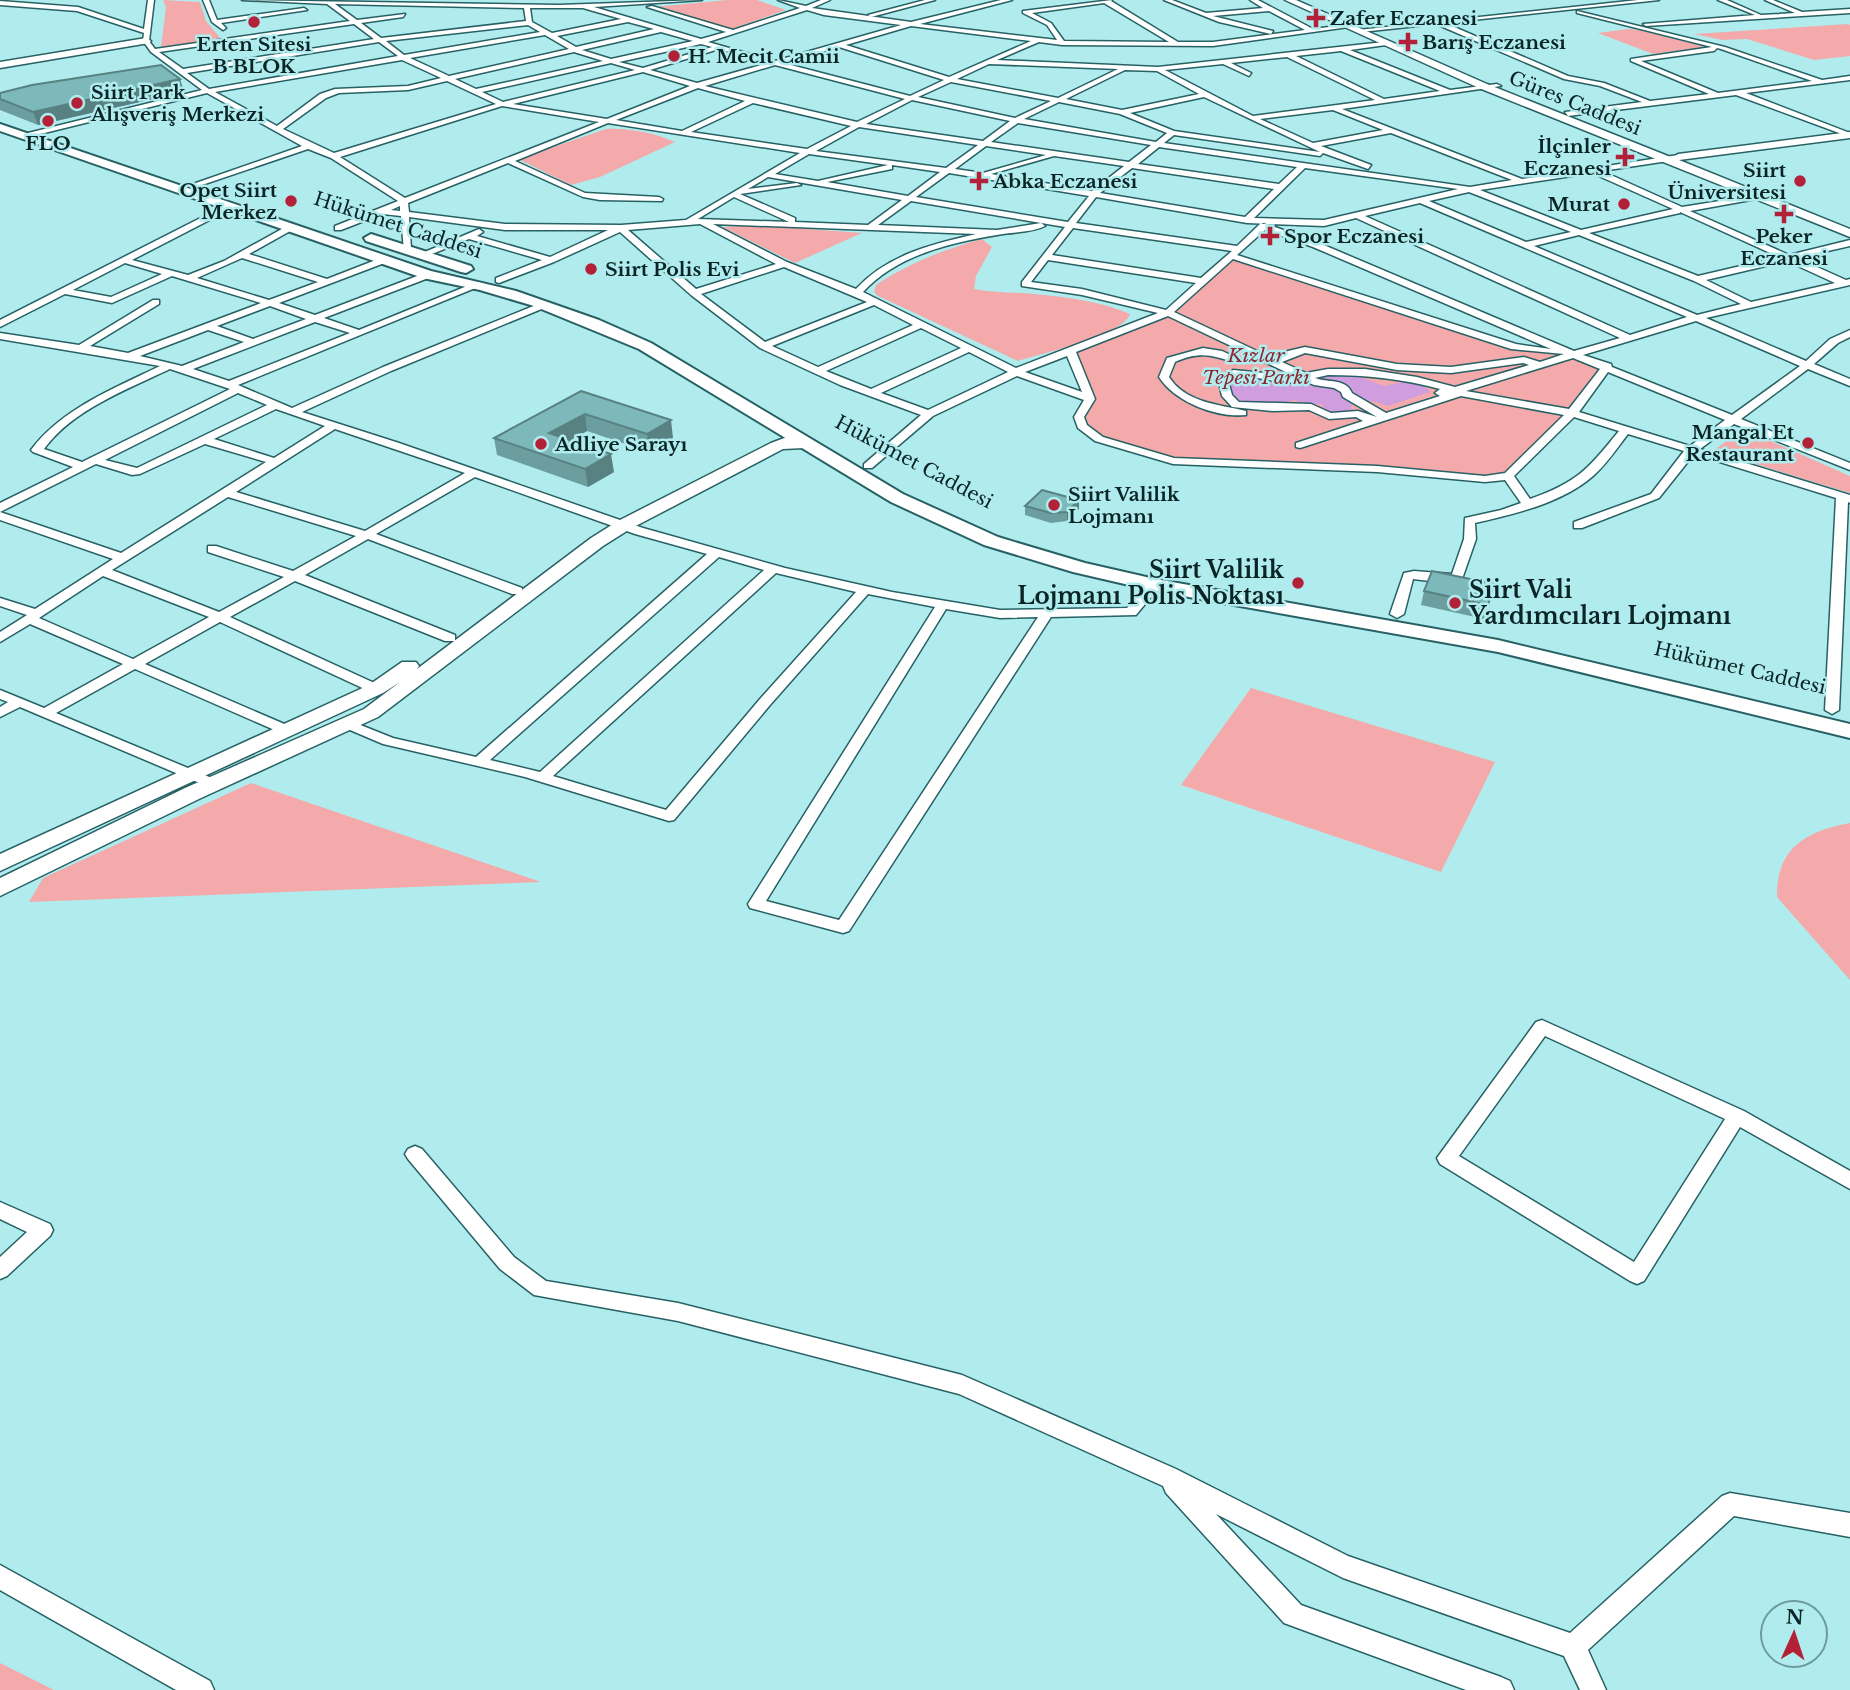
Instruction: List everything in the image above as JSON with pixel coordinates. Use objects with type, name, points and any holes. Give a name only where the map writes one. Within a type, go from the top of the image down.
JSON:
[{"type":"main road","name":"Hükümet Caddesi","points":[[0,119],[34,134],[415,252],[635,329],[868,466],[962,516],[1039,545],[1170,574],[1397,614],[1841,712]]},
{"type":"main road","points":[[0,127],[34,134],[228,207],[428,275],[480,284],[604,327],[645,346],[897,498],[991,541],[1035,556],[1155,585],[1498,646],[1850,731]]},
{"type":"street","points":[[151,0],[147,37],[153,51],[208,91],[308,146],[334,156],[404,201]]},
{"type":"street","points":[[206,0],[215,22],[242,46]]},
{"type":"street","points":[[245,0],[332,4],[404,58],[502,104],[681,134],[981,175],[1247,220],[1324,223],[1470,189],[1672,158],[1849,135]]},
{"type":"street","points":[[638,3],[699,0]]},
{"type":"street","points":[[781,0],[803,8],[859,18],[1037,41],[1179,45],[1656,0]]},
{"type":"street","points":[[472,92],[699,42],[827,0]]},
{"type":"street","points":[[859,18],[932,0],[941,4]]},
{"type":"street","points":[[338,228],[696,86],[960,11],[1010,0]]},
{"type":"street","points":[[1025,12],[1106,0],[1179,45],[1249,74]]},
{"type":"street","points":[[1167,0],[1236,25],[1306,41]]},
{"type":"street","points":[[1253,0],[1313,32]]},
{"type":"street","name":"Güres Caddesi","points":[[1289,0],[1384,44],[1767,195],[1850,233]]},
{"type":"street","points":[[1296,0],[1492,87],[1568,114],[1672,158]]},
{"type":"street","points":[[1548,0],[1566,8],[1723,48],[1822,82]]},
{"type":"street","points":[[1721,0],[1764,17]]},
{"type":"street","points":[[1769,0],[1805,14]]},
{"type":"street","points":[[999,1],[1049,24],[1062,43]]},
{"type":"street","points":[[215,22],[352,2],[452,3],[470,6],[626,2],[638,3],[733,32]]},
{"type":"street","points":[[0,3],[78,9],[147,37]]},
{"type":"street","points":[[78,9],[87,4]]},
{"type":"street","points":[[393,4],[413,21]]},
{"type":"street","points":[[580,4],[699,42],[910,98],[1159,144],[1470,189],[1697,279],[1750,305]]},
{"type":"street","points":[[470,6],[470,29]]},
{"type":"street","points":[[527,6],[529,23]]},
{"type":"street","points":[[950,7],[960,11]]},
{"type":"street","points":[[1203,15],[1270,9]]},
{"type":"street","points":[[1630,25],[1850,12]]},
{"type":"street","points":[[275,13],[303,37]]},
{"type":"street","points":[[153,51],[404,15]]},
{"type":"street","points":[[34,134],[208,91],[630,20]]},
{"type":"street","points":[[1277,21],[1290,20]]},
{"type":"street","points":[[1434,21],[1566,78],[1602,84],[1650,103]]},
{"type":"street","points":[[1236,25],[1263,22]]},
{"type":"street","points":[[184,71],[380,40],[529,23],[576,50],[610,61],[752,101],[859,125],[1280,187]]},
{"type":"street","points":[[422,28],[432,34]]},
{"type":"street","points":[[279,128],[323,96],[338,90],[408,88],[663,30]]},
{"type":"street","points":[[0,65],[147,37]]},
{"type":"street","points":[[688,221],[808,152],[910,98],[1037,41]]},
{"type":"street","points":[[311,43],[329,55]]},
{"type":"street","points":[[1317,43],[1379,62],[1448,92]]},
{"type":"street","points":[[986,62],[1158,69],[1384,44]]},
{"type":"street","points":[[840,45],[948,79],[1122,112],[1172,134],[1334,155]]},
{"type":"street","points":[[334,156],[502,104],[643,70],[720,47]]},
{"type":"street","points":[[1718,95],[1633,60],[1723,48]]},
{"type":"street","points":[[250,52],[266,65]]},
{"type":"street","points":[[1289,55],[1382,101]]},
{"type":"street","points":[[544,58],[574,69]]},
{"type":"street","points":[[339,61],[348,67]]},
{"type":"street","points":[[870,227],[944,170],[1018,119],[1124,69]]},
{"type":"street","points":[[1158,69],[1311,146],[1408,180]]},
{"type":"street","points":[[275,72],[284,78]]},
{"type":"street","points":[[1568,114],[1850,78]]},
{"type":"street","points":[[1254,118],[1492,87]]},
{"type":"street","points":[[1736,93],[1849,135]]},
{"type":"street","points":[[1122,112],[1205,95]]},
{"type":"street","points":[[681,134],[752,101]]},
{"type":"street","points":[[1332,107],[1521,181]]},
{"type":"street","points":[[1311,146],[1389,131]]},
{"type":"street","points":[[1172,134],[1095,193],[1025,284],[1082,292],[1168,313],[1318,383],[1343,387],[1346,395],[1372,421]]},
{"type":"street","points":[[197,186],[308,146]]},
{"type":"street","points":[[981,175],[1055,154]]},
{"type":"street","points":[[507,160],[583,195],[600,198],[659,199]]},
{"type":"street","points":[[733,194],[812,183],[904,164]]},
{"type":"street","points":[[1247,220],[1303,165]]},
{"type":"street","points":[[1592,170],[1847,283]]},
{"type":"street","points":[[768,175],[1236,252],[1515,347],[1572,354]]},
{"type":"street","points":[[733,194],[800,224]]},
{"type":"street","points":[[1525,245],[1680,210],[1767,195],[1850,226]]},
{"type":"street","points":[[1419,200],[1850,383]]},
{"type":"street","points":[[404,201],[415,252],[494,226]]},
{"type":"street","points":[[0,324],[228,207]]},
{"type":"street","points":[[381,211],[494,226],[621,228],[701,221],[994,232]]},
{"type":"street","points":[[1354,215],[1629,338]]},
{"type":"street","points":[[1247,220],[1303,240],[1572,354],[1850,467]]},
{"type":"street","points":[[701,221],[784,264],[857,293],[1016,372],[1090,399]]},
{"type":"street","points":[[857,293],[876,274],[892,265],[975,235],[1059,223]]},
{"type":"street","points":[[1303,240],[1324,223]]},
{"type":"street","points":[[868,466],[929,414],[1016,372],[1168,313],[1264,226]]},
{"type":"street","points":[[190,278],[241,256],[289,228]]},
{"type":"street","points":[[499,280],[621,228]]},
{"type":"street","points":[[621,228],[694,293],[764,345],[818,371],[929,414]]},
{"type":"street","points":[[469,236],[551,260]]},
{"type":"street","points":[[1697,279],[1850,243]]},
{"type":"street","points":[[241,256],[325,281]]},
{"type":"street","points":[[1046,257],[1203,281]]},
{"type":"street","points":[[123,260],[190,278],[359,333]]},
{"type":"street","points":[[131,356],[384,260]]},
{"type":"street","points":[[694,293],[784,264]]},
{"type":"street","points":[[62,291],[112,300],[172,273]]},
{"type":"street","points":[[186,368],[428,275]]},
{"type":"street","points":[[1300,445],[1572,354],[1695,318],[1847,283]]},
{"type":"street","points":[[0,508],[234,387],[480,284]]},
{"type":"street","points":[[80,348],[156,302]]},
{"type":"street","points":[[764,345],[874,302]]},
{"type":"street","points":[[292,412],[387,369],[541,306]]},
{"type":"street","points":[[818,371],[920,325]]},
{"type":"street","points":[[207,326],[252,342]]},
{"type":"street","points":[[1578,525],[1655,496],[1691,450],[1806,365],[1834,341],[1850,333]]},
{"type":"street","points":[[0,336],[131,356],[186,368],[292,412],[616,523],[774,568],[866,590],[1000,614],[1131,611],[1155,585]]},
{"type":"street","points":[[1230,341],[1240,372]]},
{"type":"street","points":[[872,393],[968,349]]},
{"type":"street","points":[[1236,360],[1206,350],[1192,351],[1171,360],[1164,377],[1168,387],[1180,397],[1251,415],[1336,418],[1374,403],[1392,413]]},
{"type":"street","points":[[1275,362],[1305,350],[1397,367],[1451,370],[1524,360],[1540,365]]},
{"type":"street","points":[[1070,351],[1090,399]]},
{"type":"street","points":[[82,466],[37,450],[41,442],[56,428],[170,365]]},
{"type":"street","points":[[1090,399],[1079,417],[1089,433],[1116,446],[1173,461],[1377,468],[1473,478],[1508,476],[1572,413],[1607,366]]},
{"type":"street","points":[[1336,418],[1311,407],[1236,405],[1229,400],[1224,383],[1230,375],[1240,372],[1275,380],[1328,372],[1365,372],[1418,380],[1456,391],[1572,413],[1846,498],[1841,712]]},
{"type":"street","points":[[94,460],[132,472],[141,471],[275,405]]},
{"type":"street","points":[[1251,415],[1273,408]]},
{"type":"street","points":[[0,863],[284,729],[376,689],[616,523],[771,435],[772,422]]},
{"type":"street","points":[[0,638],[334,425]]},
{"type":"street","points":[[1397,614],[1408,576],[1417,574],[1448,579],[1458,576],[1470,539],[1469,521],[1505,513],[1565,491],[1590,473],[1626,430]]},
{"type":"street","points":[[205,440],[277,462]]},
{"type":"street","points":[[0,888],[214,784],[371,713],[554,574],[616,523],[777,446],[787,442],[804,443]]},
{"type":"street","points":[[45,713],[295,576],[474,473]]},
{"type":"street","points":[[1508,476],[1528,504]]},
{"type":"street","points":[[228,493],[366,535],[517,591]]},
{"type":"street","points":[[0,516],[122,558]]},
{"type":"street","points":[[212,549],[295,576],[450,638]]},
{"type":"street","points":[[479,762],[717,552]]},
{"type":"street","points":[[542,778],[774,568]]},
{"type":"street","points":[[102,571],[220,617],[376,689]]},
{"type":"street","points":[[348,724],[387,741],[542,778],[669,816],[765,702],[866,590]]},
{"type":"street","points":[[0,602],[133,665],[284,729]]},
{"type":"street","points":[[943,604],[756,905],[843,927],[1047,613]]},
{"type":"street","points":[[0,694],[214,784]]},
{"type":"street","points":[[0,713],[19,702]]},
{"type":"street","points":[[1737,1116],[1637,1275],[1447,1158],[1542,1027],[1737,1116],[1850,1181]]},
{"type":"street","points":[[415,1154],[507,1263],[541,1289],[678,1312],[962,1385],[1168,1477],[1343,1566],[1573,1647],[1593,1690]]},
{"type":"street","points":[[0,1210],[43,1230],[0,1270]]},
{"type":"street","points":[[1168,1477],[1293,1614],[1501,1690]]},
{"type":"street","points":[[1573,1647],[1730,1504],[1850,1525]]},
{"type":"street","points":[[0,1577],[201,1690]]},
{"type":"green space","points":[[163,0],[200,2],[206,21],[221,39],[161,47],[166,7]]},
{"type":"green space","points":[[757,0],[786,10],[729,30],[654,7]]},
{"type":"green space","points":[[1848,24],[1850,56],[1814,60],[1747,39],[1722,40],[1694,34]]},
{"type":"green space","points":[[1628,29],[1706,47],[1653,54],[1598,33]]},
{"type":"green space","points":[[606,129],[642,132],[675,142],[600,177],[571,185],[518,159]]},
{"type":"green space","points":[[757,225],[862,233],[795,263],[722,227]]},
{"type":"green space","points":[[982,239],[992,247],[976,276],[974,289],[1071,298],[1130,314],[1124,322],[1098,336],[1018,361],[874,292],[876,285],[914,264]]},
{"type":"green space","name":"Kızlar Tepesi Parkı","points":[[1232,256],[1515,347],[1572,354],[1607,366],[1572,413],[1508,476],[1485,479],[1377,469],[1173,461],[1099,439],[1079,417],[1090,399],[1070,351],[1168,313]]},
{"type":"green space","points":[[1743,429],[1850,476],[1850,493],[1713,451]]},
{"type":"green space","points":[[1251,688],[1495,762],[1441,872],[1181,785]]},
{"type":"green space","points":[[251,783],[541,882],[29,902],[43,878]]},
{"type":"green space","points":[[1850,823],[1850,980],[1777,897],[1778,880],[1788,854],[1807,837],[1834,826]]},
{"type":"green space","points":[[0,1663],[54,1690],[0,1690]]},
{"type":"shaded area","points":[[1333,374],[1356,375],[1384,386],[1407,381],[1425,386],[1430,392],[1388,406],[1373,401],[1354,402],[1351,407],[1354,413],[1333,414],[1324,411],[1322,404],[1302,405],[1296,400],[1265,405],[1244,403],[1236,399],[1231,392],[1230,381],[1237,375],[1281,384],[1303,382]]},
{"type":"building","points":[[161,65],[180,79],[33,112],[0,99],[0,93],[32,85]]},
{"type":"building","points":[[581,391],[671,420],[647,434],[585,414],[549,433],[611,454],[585,469],[494,438]]},
{"type":"building","points":[[1042,490],[1079,500],[1067,512],[1051,513],[1025,506]]},
{"type":"building","points":[[1432,571],[1494,584],[1488,605],[1424,591]]},
{"type":"place","name":"Zafer Eczanesi","points":[[1316,18]]},
{"type":"place","name":"Erten Sitesi B BLOK","points":[[254,22]]},
{"type":"place","name":"Barış Eczanesi","points":[[1408,42]]},
{"type":"place","name":"H. Mecit Camii","points":[[674,56]]},
{"type":"place","name":"Siirt Park Alışveriş Merkezi","points":[[77,103]]},
{"type":"place","name":"FLO","points":[[48,121]]},
{"type":"place","name":"İlçinler Eczanesi","points":[[1625,157]]},
{"type":"place","name":"Abka Eczanesi","points":[[979,181]]},
{"type":"place","name":"Siirt Üniversitesi","points":[[1800,181]]},
{"type":"place","name":"Opet Siirt Merkez","points":[[291,201]]},
{"type":"place","name":"Murat","points":[[1624,204]]},
{"type":"place","name":"Peker Eczanesi","points":[[1784,214]]},
{"type":"place","name":"Spor Eczanesi","points":[[1270,236]]},
{"type":"place","name":"Siirt Polis Evi","points":[[591,269]]},
{"type":"place","name":"Mangal Et Restaurant","points":[[1808,443]]},
{"type":"place","name":"Adliye Sarayı","points":[[541,444]]},
{"type":"place","name":"Siirt Valilik Lojmanı","points":[[1054,505]]},
{"type":"place","name":"Siirt Valilik Lojmanı Polis Noktası","points":[[1298,583]]},
{"type":"place","name":"Siirt Vali Yardımcıları Lojmanı","points":[[1455,603]]}]
